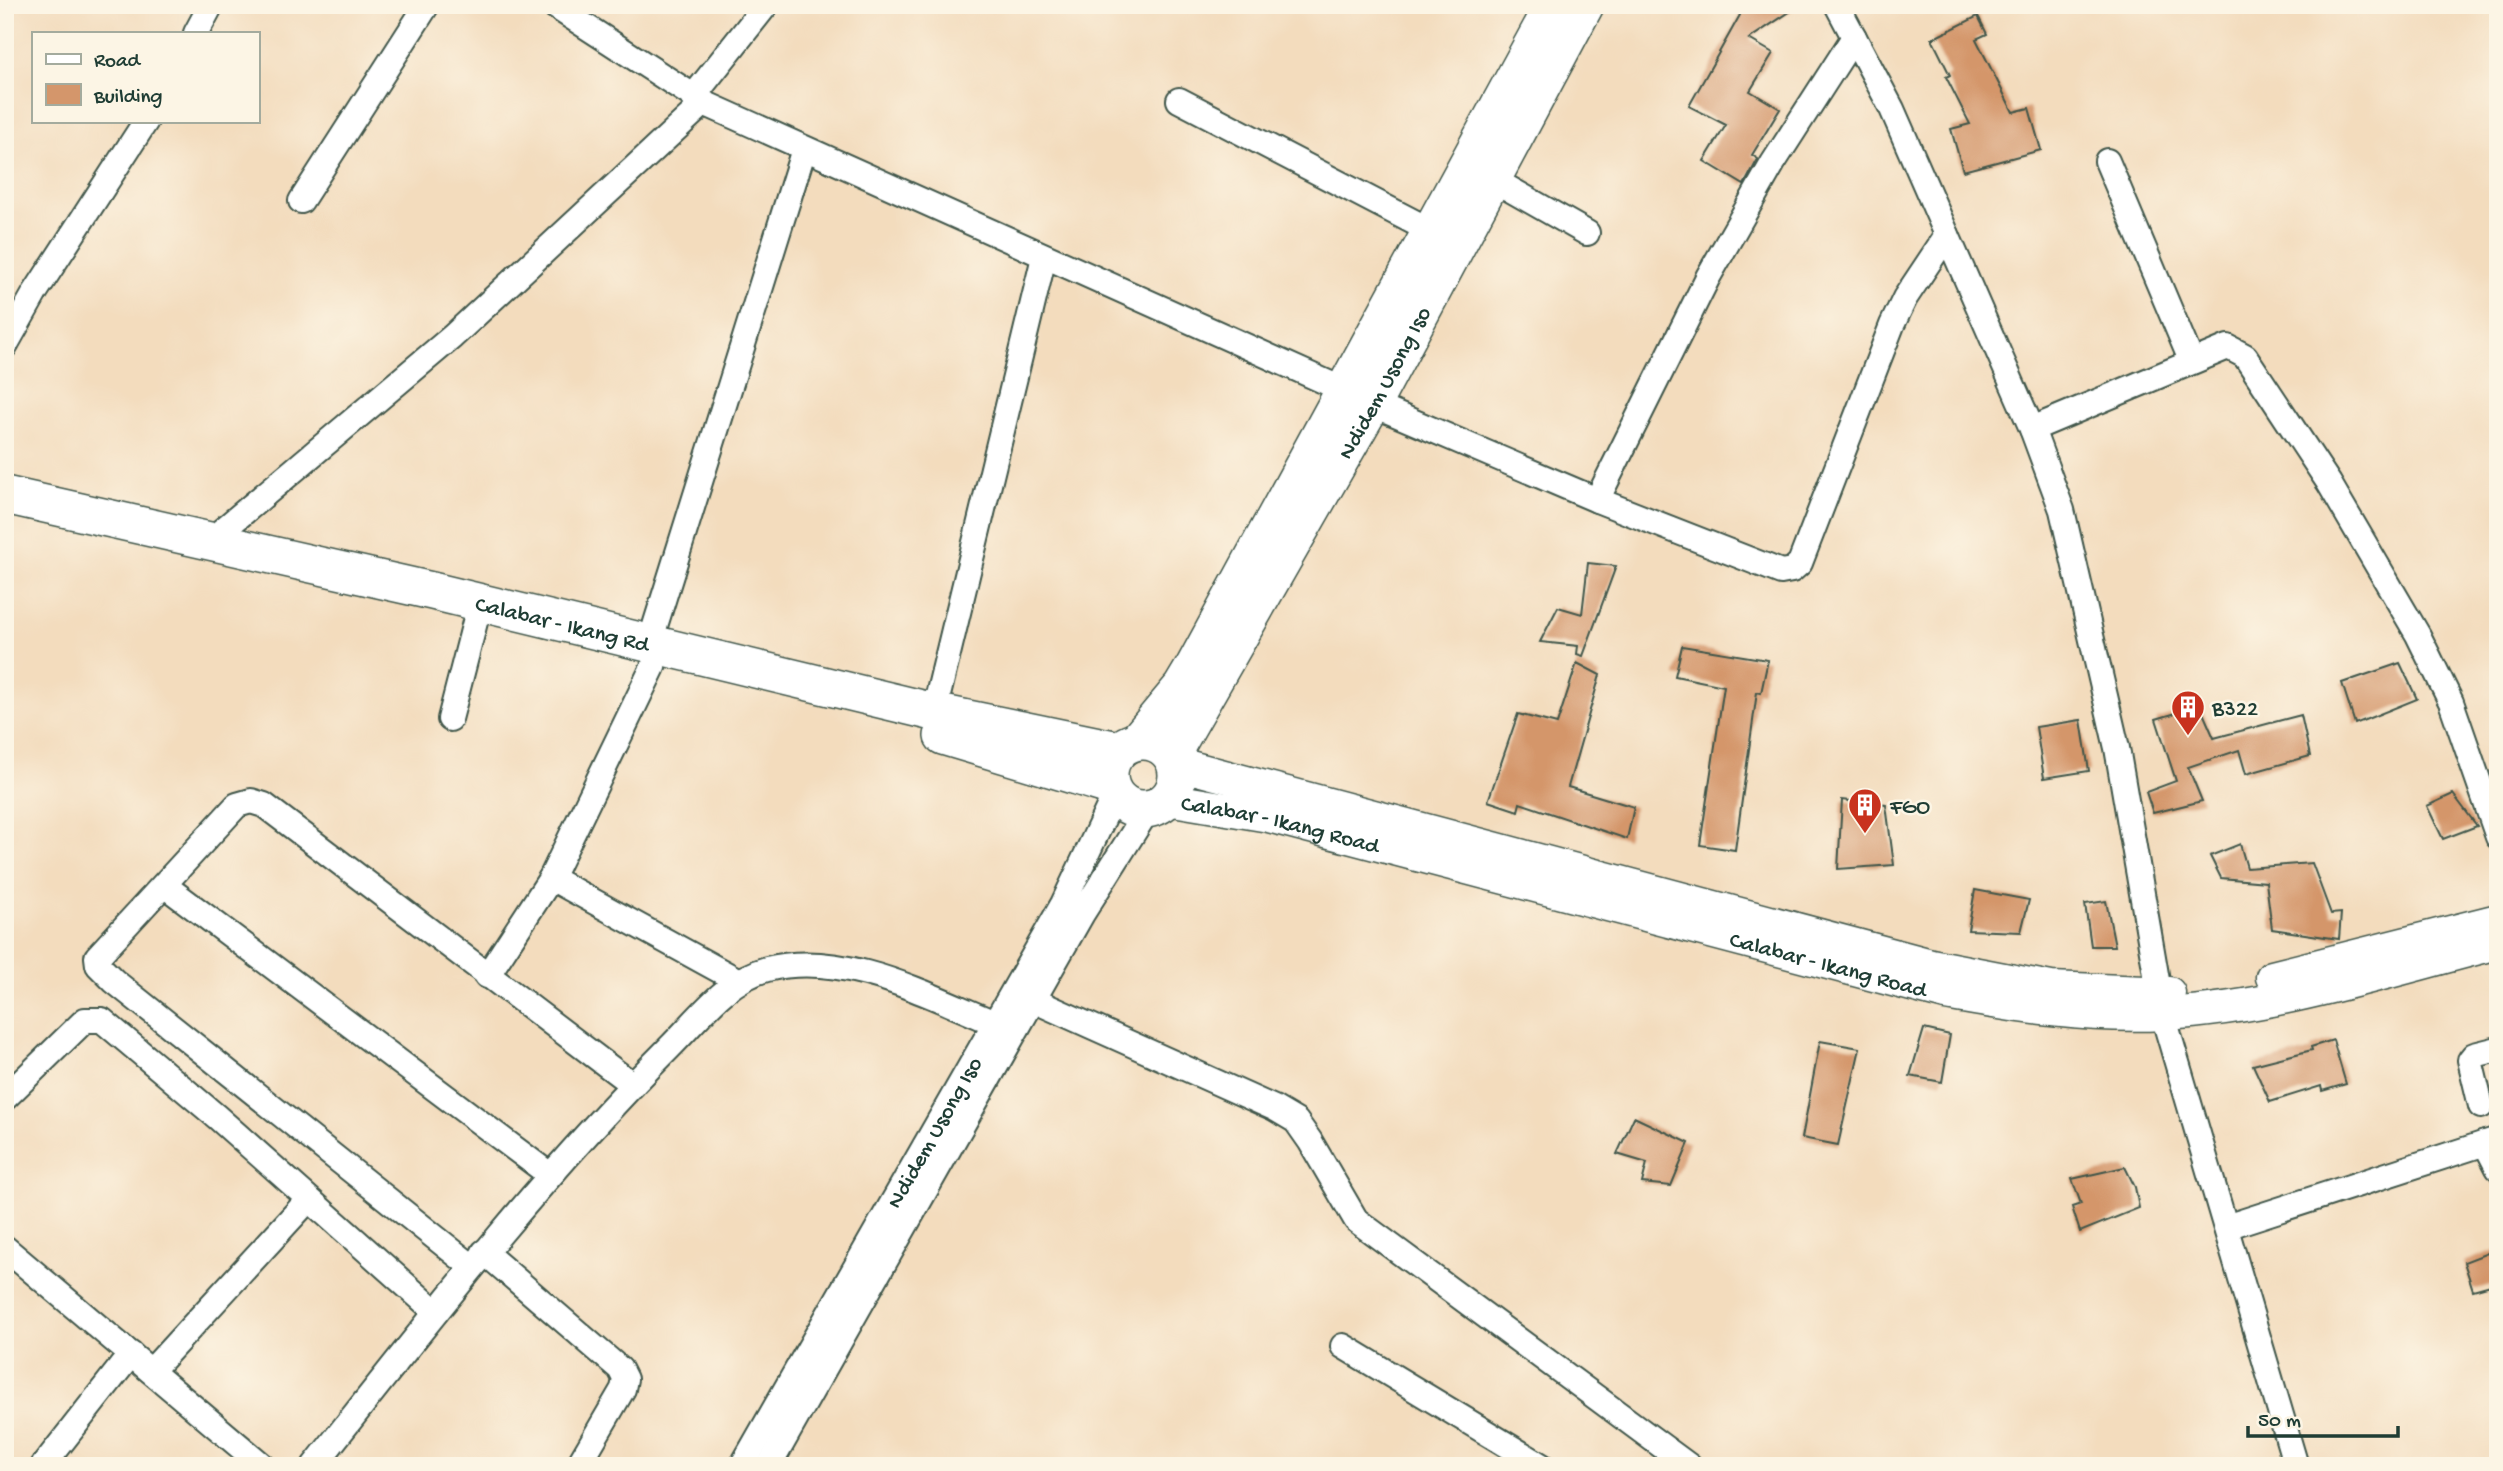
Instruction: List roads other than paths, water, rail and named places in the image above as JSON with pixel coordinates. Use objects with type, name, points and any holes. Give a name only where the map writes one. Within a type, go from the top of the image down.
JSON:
[{"type":"highway","name":"Ndidem Usong Iso","points":[[1173,759],[1359,398],[1433,232],[1555,5]]},
{"type":"highway","name":"Ndidem Usong Iso","points":[[1128,745],[1182,687],[1492,179],[1585,5]]},
{"type":"highway","name":"Calabar - Ikang Rd","points":[[5,495],[211,540],[651,655],[931,732],[1112,790]]},
{"type":"highway","name":"Calabar - Ikang Rd","points":[[5,514],[475,622],[934,712],[1128,745]]},
{"type":"highway","points":[[1156,743],[1173,759],[1177,783],[1158,804],[1130,806],[1112,790],[1110,766],[1128,745],[1156,743]]},
{"type":"main road","name":"Calabar - Ikang Road","points":[[1173,759],[1931,965],[2050,988],[2161,1004],[2224,1009],[2498,943]]},
{"type":"main road","name":"Calabar - Ikang Road","points":[[1158,804],[1282,819],[1946,994],[2036,1009],[2104,1015],[2161,1004],[2215,988],[2272,977],[2498,920]]},
{"type":"street","points":[[197,32],[211,5]]},
{"type":"street","points":[[301,201],[427,5]]},
{"type":"street","points":[[553,5],[699,100],[804,149],[1359,398],[1597,500],[1781,572],[1796,568],[1892,326],[1905,298],[1947,235]]},
{"type":"street","points":[[211,540],[452,337],[699,100],[766,5]]},
{"type":"street","points":[[1837,5],[1892,109],[2032,429],[2062,510],[2117,748],[2161,1004],[2296,1466]]},
{"type":"street","points":[[1597,500],[1708,277],[1773,163],[1854,37]]},
{"type":"street","points":[[1179,100],[1433,232]]},
{"type":"street","points":[[5,346],[36,291],[145,122]]},
{"type":"street","points":[[487,976],[551,878],[651,655],[804,149]]},
{"type":"street","points":[[2107,161],[2191,360]]},
{"type":"street","points":[[1492,179],[1587,233]]},
{"type":"street","points":[[934,712],[1044,257]]},
{"type":"street","points":[[2032,429],[2191,360],[2228,347],[2245,356],[2329,484],[2418,635],[2451,702],[2498,837]]},
{"type":"street","points":[[450,719],[475,622]]},
{"type":"street","name":"Ndidem Usong Iso","points":[[742,1466],[1063,904],[1112,790]]},
{"type":"street","points":[[578,1466],[623,1389],[625,1379],[620,1369],[98,965],[97,957],[237,805],[251,802],[264,805],[633,1084]]},
{"type":"street","name":"Ndidem Usong Iso","points":[[769,1466],[1082,914],[1158,804]]},
{"type":"street","points":[[551,878],[737,980]]},
{"type":"street","points":[[164,885],[550,1175]]},
{"type":"street","points":[[314,1466],[478,1259],[550,1175],[633,1084],[737,980],[780,967],[815,965],[853,970],[888,980],[995,1023]]},
{"type":"street","points":[[1033,1000],[1274,1108],[1296,1121],[1356,1220],[1689,1466]]},
{"type":"street","points":[[5,1098],[85,1020],[102,1020],[436,1312]]},
{"type":"street","points":[[2481,1106],[2470,1060],[2474,1055],[2498,1049]]},
{"type":"street","points":[[2226,1227],[2491,1141],[2498,1168]]},
{"type":"street","points":[[150,1371],[308,1200]]},
{"type":"street","points":[[5,1248],[263,1466]]},
{"type":"street","points":[[1343,1346],[1542,1466]]},
{"type":"street","points":[[43,1466],[131,1354]]},
{"type":"place","name":"B322","points":[[2188,737]]},
{"type":"place","name":"FGO","points":[[1865,835]]}]
